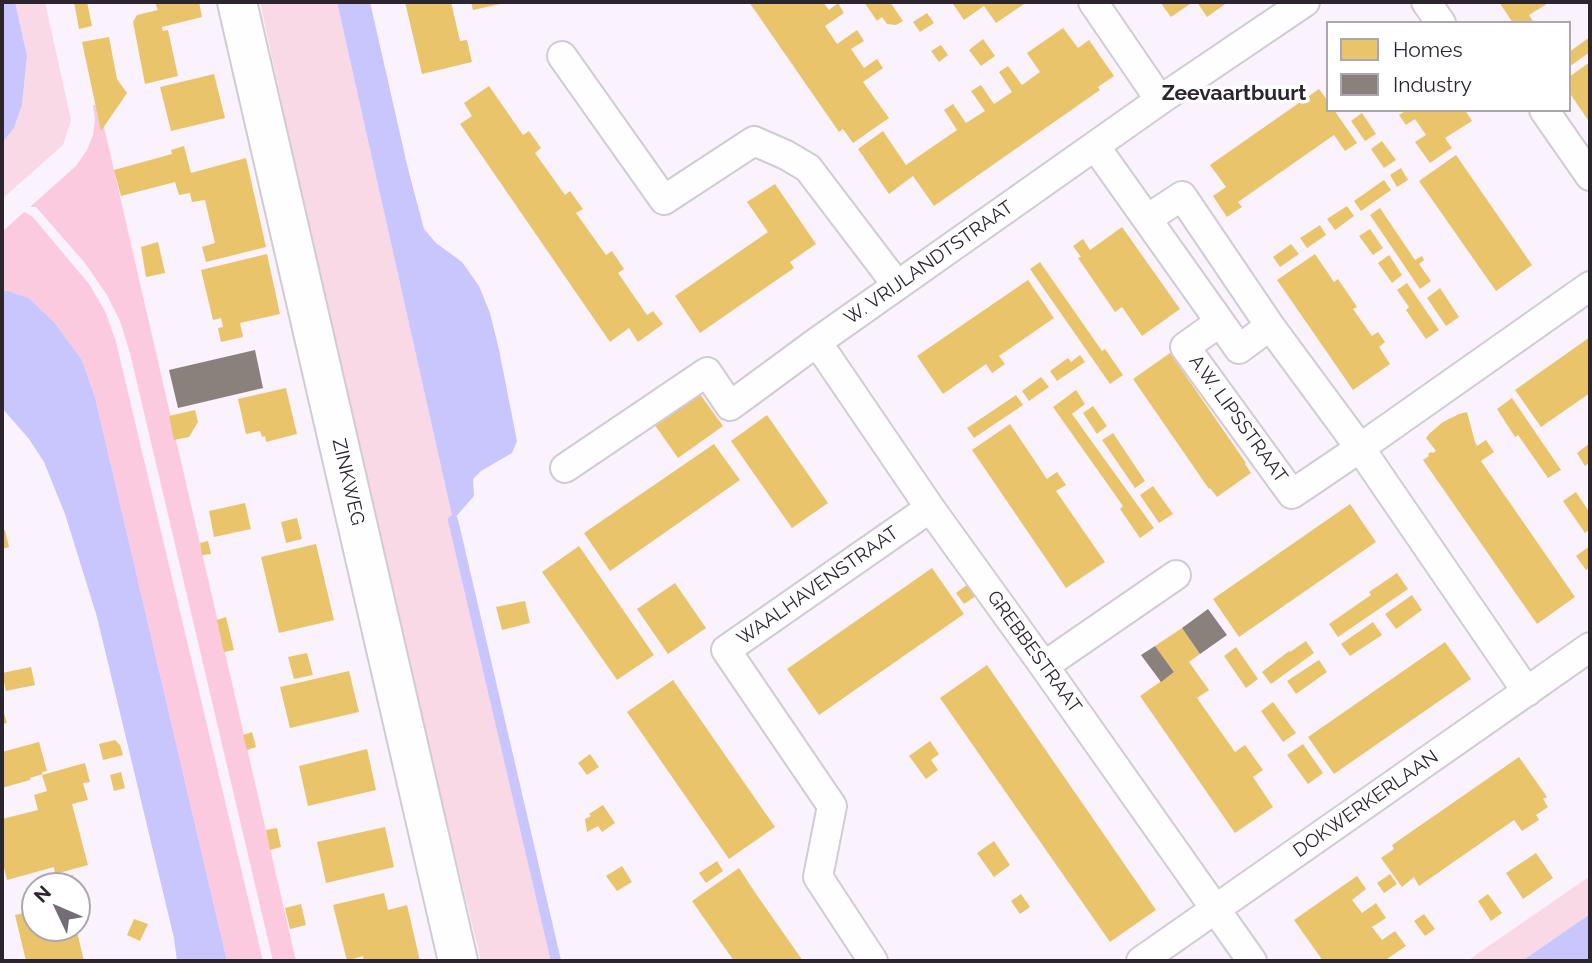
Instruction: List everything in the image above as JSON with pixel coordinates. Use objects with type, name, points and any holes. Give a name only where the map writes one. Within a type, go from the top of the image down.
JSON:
[{"type":"street","name":"ZINKWEG","points":[[237,2],[458,961]]},
{"type":"street","points":[[1093,2],[1160,100]]},
{"type":"street","name":"W. VRIJLANDTSTRAAT","points":[[565,468],[707,372],[730,406],[897,285],[1304,2]]},
{"type":"street","points":[[1426,2],[1440,21]]},
{"type":"street","points":[[562,56],[664,200],[754,141],[808,167],[897,285]]},
{"type":"street","points":[[1545,112],[1590,176]]},
{"type":"street","points":[[1095,146],[1239,349],[1270,326]]},
{"type":"street","points":[[1147,219],[1182,196],[1270,326],[1360,448],[1527,692]]},
{"type":"street","name":"A.W. LIPSSTRAAT","points":[[1220,322],[1185,347],[1292,494],[1590,286]]},
{"type":"street","name":"GREBBESTRAAT","points":[[817,342],[930,508],[1252,961]]},
{"type":"street","name":"WAALHAVENSTRAAT","points":[[873,961],[818,877],[832,806],[726,650],[930,508]]},
{"type":"street","points":[[1044,666],[1176,575]]},
{"type":"street","name":"DOKWERKERLAAN","points":[[1141,961],[1590,647]]},
{"type":"shaded area","points":[[15,2],[45,2],[71,120],[63,145],[2,199],[2,143],[14,128],[22,105],[27,57]]},
{"type":"shaded area","points":[[260,2],[337,2],[453,520],[556,961],[481,961],[431,756]]},
{"type":"shaded area","points":[[93,105],[99,105],[296,961],[273,961],[130,353],[120,321],[107,295],[85,263],[36,207],[30,207],[76,166],[87,150],[95,120]]},
{"type":"shaded area","points":[[24,212],[32,216],[89,284],[105,311],[116,342],[263,961],[227,961],[95,397],[82,360],[55,323],[29,298],[2,291],[2,232]]},
{"type":"shaded area","points":[[1590,876],[1590,914],[1522,961],[1467,961]]},
{"type":"water","points":[[2,2],[15,2],[27,56],[22,105],[14,128],[2,143]]},
{"type":"water","points":[[337,2],[370,2],[424,229],[436,243],[462,262],[479,286],[490,313],[499,350],[517,441],[512,453],[481,471],[473,479],[474,496],[453,520]]},
{"type":"water","points":[[2,291],[29,298],[55,323],[82,360],[95,397],[227,961],[177,961],[174,938],[97,617],[65,514],[44,462],[29,439],[2,408]]},
{"type":"water","points":[[1590,914],[1590,957],[1585,961],[1522,961]]},
{"type":"building: Homes","points":[[74,2],[87,2],[92,26],[79,29]]},
{"type":"building: Homes","points":[[155,2],[199,2],[202,17],[162,27],[163,31],[168,30],[178,76],[145,84],[133,22],[137,15],[158,10]]},
{"type":"building: Homes","points":[[405,2],[451,2],[460,41],[467,40],[472,62],[422,74]]},
{"type":"building: Homes","points":[[471,2],[505,2],[505,3],[473,10]]},
{"type":"building: Homes","points":[[749,2],[823,2],[829,10],[838,3],[844,13],[825,26],[837,44],[857,30],[864,41],[851,49],[864,68],[877,59],[883,68],[863,82],[889,118],[853,143],[843,129],[839,132]]},
{"type":"building: Homes","points":[[864,2],[890,2],[903,21],[896,25],[887,24],[882,17],[877,21]]},
{"type":"building: Homes","points":[[1027,2],[996,23],[984,6],[964,20],[953,4]]},
{"type":"building: Homes","points":[[1160,2],[1193,2],[1171,17]]},
{"type":"building: Homes","points":[[1197,2],[1228,2],[1207,17]]},
{"type":"building: Homes","points":[[1499,2],[1550,2],[1529,15],[1533,21],[1512,21]]},
{"type":"building: Homes","points":[[927,13],[934,23],[920,32],[913,22]]},
{"type":"building: Homes","points":[[1063,28],[1078,48],[1089,40],[1114,76],[1098,87],[1100,90],[934,206],[913,176],[889,194],[858,149],[883,131],[906,165],[957,130],[944,110],[953,104],[966,123],[985,111],[971,91],[981,85],[994,104],[1012,92],[999,72],[1008,66],[1022,85],[1040,72],[1027,53]]},
{"type":"building: Homes","points":[[109,37],[117,79],[127,93],[101,131],[82,42]]},
{"type":"building: Homes","points":[[1590,37],[1590,52],[1571,66],[1571,51]]},
{"type":"building: Homes","points":[[983,39],[995,56],[981,66],[969,50]]},
{"type":"building: Homes","points":[[941,45],[948,55],[939,62],[931,51]]},
{"type":"building: Homes","points":[[1590,62],[1590,123],[1571,95],[1571,76]]},
{"type":"building: Homes","points":[[214,74],[225,118],[171,131],[160,87]]},
{"type":"building: Homes","points":[[489,86],[523,135],[529,131],[541,148],[535,153],[565,195],[570,191],[583,209],[576,213],[606,255],[612,251],[624,269],[618,273],[647,315],[653,311],[663,324],[638,342],[629,328],[610,342],[460,124],[472,116],[464,103]]},
{"type":"building: Homes","points":[[1319,89],[1326,98],[1326,112],[1335,112],[1357,143],[1345,151],[1334,135],[1238,202],[1242,207],[1227,217],[1213,196],[1226,187],[1210,165]]},
{"type":"building: Homes","points":[[1404,112],[1466,112],[1472,121],[1445,138],[1452,148],[1430,163],[1415,142],[1426,135],[1415,119],[1406,125],[1399,115]]},
{"type":"building: Homes","points":[[1362,113],[1376,134],[1365,141],[1351,121]]},
{"type":"building: Homes","points":[[1382,141],[1396,160],[1384,168],[1371,149]]},
{"type":"building: Homes","points":[[184,146],[191,173],[246,158],[266,247],[206,262],[202,247],[215,243],[205,200],[192,202],[190,193],[179,195],[175,182],[121,196],[114,170],[172,154],[171,150]]},
{"type":"building: Homes","points":[[1456,155],[1532,265],[1496,291],[1419,181]]},
{"type":"building: Homes","points":[[1401,168],[1408,180],[1397,187],[1390,175]]},
{"type":"building: Homes","points":[[1384,180],[1391,190],[1361,211],[1354,201]]},
{"type":"building: Homes","points":[[775,184],[816,244],[790,262],[794,268],[700,333],[675,296],[768,232],[747,202]]},
{"type":"building: Homes","points":[[1347,206],[1354,216],[1335,230],[1327,219]]},
{"type":"building: Homes","points":[[1380,208],[1415,260],[1422,256],[1424,260],[1419,264],[1431,281],[1420,289],[1370,215]]},
{"type":"building: Homes","points":[[1320,225],[1326,235],[1307,248],[1300,238]]},
{"type":"building: Homes","points":[[1122,227],[1180,309],[1142,336],[1122,307],[1115,312],[1078,258],[1081,257],[1073,246],[1083,239],[1090,250]]},
{"type":"building: Homes","points":[[1370,229],[1383,248],[1373,255],[1359,236]]},
{"type":"building: Homes","points":[[158,242],[165,273],[146,277],[141,247]]},
{"type":"building: Homes","points":[[1291,244],[1299,254],[1280,267],[1273,257]]},
{"type":"building: Homes","points":[[267,254],[280,314],[240,323],[243,337],[221,342],[218,328],[223,327],[221,318],[213,320],[201,270]]},
{"type":"building: Homes","points":[[1315,254],[1334,282],[1338,279],[1357,307],[1353,309],[1372,336],[1378,332],[1385,342],[1379,347],[1390,364],[1353,390],[1277,280]]},
{"type":"building: Homes","points":[[1389,255],[1402,275],[1392,283],[1378,263]]},
{"type":"building: Homes","points":[[1040,262],[1102,351],[1105,349],[1123,375],[1110,384],[1030,269]]},
{"type":"building: Homes","points":[[1028,280],[1054,318],[999,356],[1005,364],[992,373],[986,364],[943,394],[917,356]]},
{"type":"building: Homes","points":[[1407,283],[1439,330],[1426,339],[1406,310],[1409,307],[1397,290]]},
{"type":"building: Homes","points":[[1440,288],[1459,317],[1446,326],[1427,298]]},
{"type":"building: Homes","points":[[1590,337],[1590,393],[1541,427],[1515,390]]},
{"type":"building: Homes","points":[[1170,353],[1251,473],[1217,497],[1133,379]]},
{"type":"building: Homes","points":[[1080,355],[1085,362],[1057,381],[1050,371],[1068,358],[1071,362]]},
{"type":"building: Homes","points":[[1041,377],[1049,387],[1029,401],[1022,391]]},
{"type":"building: Homes","points":[[286,388],[297,434],[266,442],[260,431],[246,434],[238,399]]},
{"type":"building: Homes","points":[[697,390],[723,426],[678,458],[652,421]]},
{"type":"building: Homes","points":[[1076,390],[1085,404],[1072,414],[1154,528],[1140,538],[1120,509],[1123,506],[1053,407]]},
{"type":"building: Homes","points":[[1016,395],[1023,405],[974,438],[967,428]]},
{"type":"building: Homes","points":[[1512,398],[1561,470],[1548,478],[1518,435],[1515,437],[1497,409]]},
{"type":"building: Homes","points":[[1093,406],[1107,426],[1097,434],[1083,413]]},
{"type":"building: Homes","points":[[195,410],[198,422],[189,437],[174,440],[169,416]]},
{"type":"building: Homes","points":[[1467,412],[1477,446],[1486,440],[1494,452],[1481,461],[1575,597],[1537,624],[1423,460],[1436,451],[1426,438],[1430,433],[1443,422]]},
{"type":"building: Homes","points":[[767,415],[828,503],[792,528],[731,441]]},
{"type":"building: Homes","points":[[1010,424],[1047,479],[1057,472],[1066,485],[1056,491],[1105,562],[1066,588],[972,450]]},
{"type":"building: Homes","points":[[1113,433],[1145,481],[1135,488],[1102,440]]},
{"type":"building: Homes","points":[[1590,443],[1590,462],[1585,466],[1577,453]]},
{"type":"building: Homes","points":[[714,444],[740,480],[610,571],[584,533]]},
{"type":"building: Homes","points":[[1153,486],[1173,514],[1159,523],[1140,495]]},
{"type":"building: Homes","points":[[1576,492],[1590,513],[1590,529],[1585,533],[1563,501]]},
{"type":"building: Homes","points":[[245,503],[251,529],[214,537],[209,511]]},
{"type":"building: Homes","points":[[1350,504],[1376,542],[1239,637],[1213,599]]},
{"type":"building: Homes","points":[[297,518],[302,539],[286,543],[281,522]]},
{"type":"building: Homes","points":[[5,530],[9,547],[2,549],[2,531]]},
{"type":"building: Homes","points":[[208,541],[211,554],[202,555],[200,543]]},
{"type":"building: Homes","points":[[316,544],[334,620],[279,633],[261,557]]},
{"type":"building: Homes","points":[[579,546],[654,655],[617,680],[542,572]]},
{"type":"building: Homes","points":[[1590,546],[1590,567],[1586,570],[1576,556]]},
{"type":"building: Homes","points":[[932,568],[964,614],[819,715],[787,669]]},
{"type":"building: Homes","points":[[1397,573],[1408,589],[1338,637],[1329,624]]},
{"type":"building: Homes","points":[[675,583],[706,628],[668,654],[637,609]]},
{"type":"building: Homes","points":[[968,584],[976,596],[964,604],[956,593]]},
{"type":"building: Homes","points":[[1412,595],[1422,610],[1396,629],[1385,614]]},
{"type":"building: Homes","points":[[525,601],[530,623],[502,630],[496,607]]},
{"type":"building: Homes","points":[[226,617],[234,650],[224,652],[217,620]]},
{"type":"building: Homes","points":[[1373,622],[1382,635],[1350,656],[1341,644]]},
{"type":"building: Homes","points":[[1182,628],[1200,654],[1189,662],[1209,690],[1197,698],[1235,752],[1245,745],[1263,770],[1253,777],[1273,807],[1235,833],[1140,696],[1174,672],[1155,646]]},
{"type":"building: Homes","points":[[1306,641],[1314,653],[1271,684],[1262,672]]},
{"type":"building: Homes","points":[[1445,642],[1471,679],[1334,774],[1308,737]]},
{"type":"building: Homes","points":[[1236,647],[1258,679],[1246,688],[1224,656]]},
{"type":"building: Homes","points":[[307,653],[313,675],[294,679],[288,657]]},
{"type":"building: Homes","points":[[1319,660],[1327,672],[1296,694],[1287,681]]},
{"type":"building: Homes","points":[[987,665],[1156,910],[1110,942],[940,698]]},
{"type":"building: Homes","points":[[31,667],[35,685],[6,691],[2,673]]},
{"type":"building: Homes","points":[[349,671],[359,712],[290,728],[280,687]]},
{"type":"building: Homes","points":[[673,680],[775,827],[729,859],[627,712]]},
{"type":"building: Homes","points":[[1273,702],[1296,733],[1283,742],[1261,711]]},
{"type":"building: Homes","points":[[2,707],[7,723],[2,724]]},
{"type":"building: Homes","points":[[252,732],[256,747],[247,750],[243,735]]},
{"type":"building: Homes","points":[[115,740],[123,755],[103,760],[99,744]]},
{"type":"building: Homes","points":[[930,741],[939,754],[931,760],[938,770],[926,779],[909,756]]},
{"type":"building: Homes","points":[[39,742],[47,771],[30,780],[2,788],[2,752]]},
{"type":"building: Homes","points":[[1303,744],[1323,773],[1308,784],[1287,755]]},
{"type":"building: Homes","points":[[367,749],[376,790],[308,806],[299,766]]},
{"type":"building: Homes","points":[[590,754],[599,767],[587,775],[578,763]]},
{"type":"building: Homes","points":[[1519,757],[1547,797],[1543,799],[1548,807],[1536,815],[1539,820],[1522,831],[1514,820],[1419,886],[1414,877],[1402,887],[1381,858],[1394,849],[1392,845]]},
{"type":"building: Homes","points":[[85,763],[90,782],[83,783],[88,800],[72,804],[88,865],[62,872],[55,872],[54,867],[36,872],[21,872],[21,876],[7,880],[2,860],[2,819],[38,810],[34,795],[47,791],[42,775]]},
{"type":"building: Homes","points":[[121,772],[125,788],[114,791],[110,775]]},
{"type":"building: Homes","points":[[603,805],[615,823],[602,832],[598,826],[587,832],[585,819]]},
{"type":"building: Homes","points":[[385,827],[394,867],[326,883],[317,842]]},
{"type":"building: Homes","points":[[277,828],[281,847],[270,850],[266,830]]},
{"type":"building: Homes","points":[[994,841],[1010,865],[994,877],[977,853]]},
{"type":"building: Homes","points":[[1536,853],[1553,878],[1523,899],[1506,873]]},
{"type":"building: Homes","points":[[717,861],[723,871],[706,883],[699,873]]},
{"type":"building: Homes","points":[[622,866],[632,882],[617,891],[606,876]]},
{"type":"building: Homes","points":[[739,868],[803,961],[734,961],[692,901]]},
{"type":"building: Homes","points":[[1390,874],[1397,884],[1384,893],[1377,883]]},
{"type":"building: Homes","points":[[1357,876],[1366,889],[1352,900],[1362,913],[1376,903],[1386,918],[1372,927],[1382,940],[1395,931],[1406,946],[1387,959],[1388,961],[1323,961],[1294,920]]},
{"type":"building: Homes","points":[[384,893],[388,910],[407,905],[420,961],[364,961],[363,956],[347,961],[333,905]]},
{"type":"building: Homes","points":[[1021,894],[1030,907],[1020,914],[1011,901]]},
{"type":"building: Homes","points":[[1488,894],[1502,913],[1491,921],[1478,901]]},
{"type":"building: Homes","points":[[301,904],[306,925],[290,929],[285,908]]},
{"type":"building: Homes","points":[[21,914],[21,940],[15,915]]},
{"type":"building: Homes","points":[[1424,914],[1435,929],[1425,936],[1414,921]]},
{"type":"building: Homes","points":[[134,919],[148,924],[140,941],[127,935]]},
{"type":"building: Homes","points":[[21,942],[79,942],[84,961],[26,961]]},
{"type":"building: Industry","points":[[255,350],[263,388],[178,408],[169,370]]},
{"type":"building: Industry","points":[[1208,609],[1227,635],[1200,654],[1182,628]]},
{"type":"building: Industry","points":[[1155,646],[1174,672],[1161,682],[1141,655]]},
{"type":"waterway","points":[[453,520],[556,961]]},
{"type":"district","name":"Zeevaartbuurt","points":[[1234,94]]}]
